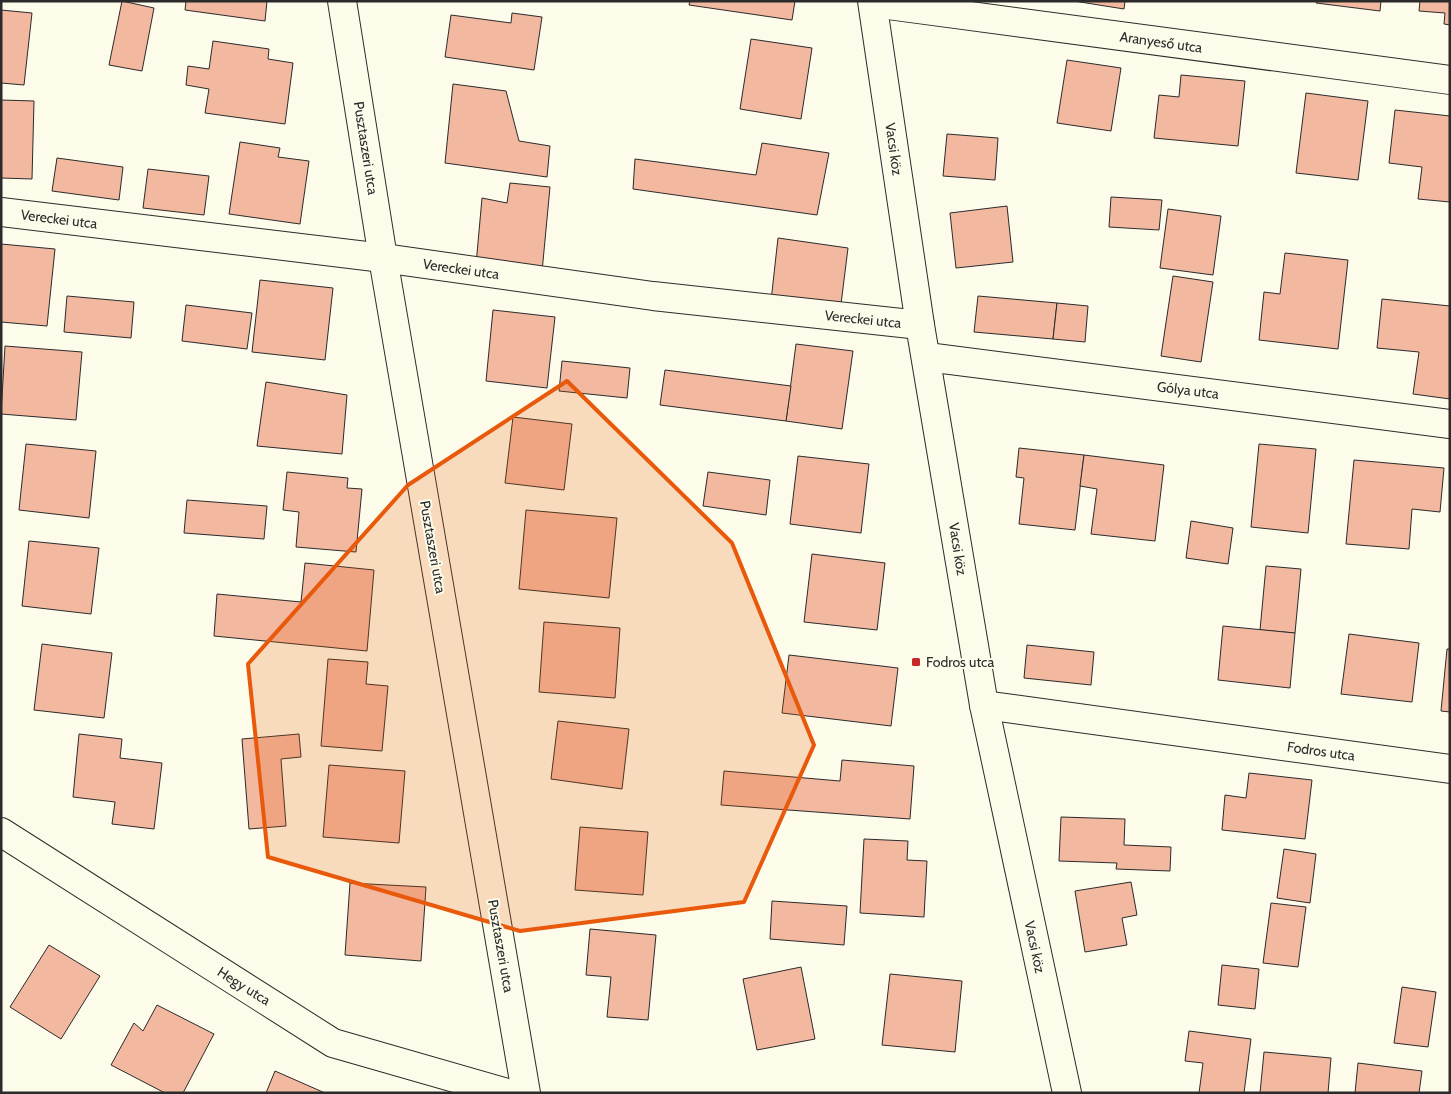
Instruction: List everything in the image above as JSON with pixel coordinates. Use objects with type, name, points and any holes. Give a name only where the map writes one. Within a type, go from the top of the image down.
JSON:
[{"type":"street","name":"Pusztaszeri utca","points":[[342,1],[383,258],[526,1093]]},
{"type":"street","name":"Aranyeső utca","points":[[872,2],[1450,80]]},
{"type":"street","name":"Vacsi köz","points":[[872,2],[920,325],[927,357],[984,705],[1067,1093]]},
{"type":"street","name":"Vereckei utca","points":[[1,212],[383,258],[653,296],[920,325]]},
{"type":"street","name":"Gólya utca","points":[[927,357],[1450,424]]},
{"type":"street","name":"Fodros utca","points":[[984,705],[1450,769]]},
{"type":"street","name":"Hegy utca","points":[[1,832],[333,1043],[507,1093]]},
{"type":"highlighted area","points":[[567,381],[732,543],[814,745],[744,902],[520,931],[268,857],[248,664],[408,485]]},
{"type":"building","points":[[122,1],[154,8],[142,71],[109,65]]},
{"type":"building","points":[[186,1],[267,1],[265,21],[185,10]]},
{"type":"building","points":[[690,1],[795,1],[792,20],[689,5]]},
{"type":"building","points":[[1074,1],[1125,1],[1124,9]]},
{"type":"building","points":[[1317,1],[1381,1],[1380,11],[1316,3]]},
{"type":"building","points":[[1420,1],[1450,1],[1450,25],[1444,24],[1445,13],[1419,11]]},
{"type":"building","points":[[1,10],[32,13],[24,85],[1,83]]},
{"type":"building","points":[[512,13],[542,17],[534,70],[445,57],[451,15],[511,23]]},
{"type":"building","points":[[751,39],[812,48],[801,119],[740,109]]},
{"type":"building","points":[[213,41],[269,49],[268,59],[293,63],[285,124],[205,113],[209,89],[186,85],[188,66],[209,69]]},
{"type":"building","points":[[1067,60],[1121,68],[1111,131],[1057,123]]},
{"type":"building","points":[[1181,75],[1245,81],[1238,146],[1154,138],[1159,95],[1179,97]]},
{"type":"building","points":[[453,84],[506,91],[519,141],[550,146],[547,177],[445,163]]},
{"type":"building","points":[[1306,93],[1368,101],[1358,180],[1296,173]]},
{"type":"building","points":[[1,100],[34,101],[32,179],[1,178]]},
{"type":"building","points":[[1395,110],[1450,116],[1450,202],[1418,199],[1422,167],[1389,163]]},
{"type":"building","points":[[947,134],[998,138],[995,180],[943,176]]},
{"type":"building","points":[[240,142],[280,148],[278,157],[309,161],[300,224],[229,214]]},
{"type":"building","points":[[762,143],[829,153],[817,215],[633,189],[635,159],[756,175]]},
{"type":"building","points":[[57,158],[123,167],[119,200],[52,191]]},
{"type":"building","points":[[148,169],[209,176],[204,215],[143,208]]},
{"type":"building","points":[[510,183],[550,187],[542,272],[476,265],[482,198],[507,203]]},
{"type":"building","points":[[1111,197],[1162,200],[1159,230],[1109,227]]},
{"type":"building","points":[[1007,206],[1013,262],[956,268],[950,213]]},
{"type":"building","points":[[1168,209],[1221,216],[1213,275],[1160,268]]},
{"type":"building","points":[[778,238],[848,248],[840,312],[771,301]]},
{"type":"building","points":[[1,244],[55,249],[47,326],[1,322]]},
{"type":"building","points":[[1285,253],[1348,260],[1338,349],[1259,340],[1264,292],[1280,294]]},
{"type":"building","points":[[1173,276],[1213,282],[1201,362],[1161,356]]},
{"type":"building","points":[[260,280],[333,288],[325,360],[252,352]]},
{"type":"building","points":[[67,296],[134,302],[131,338],[64,332]]},
{"type":"building","points":[[978,296],[1057,303],[1053,339],[974,332]]},
{"type":"building","points":[[1382,299],[1450,306],[1450,399],[1413,394],[1419,352],[1377,348]]},
{"type":"building","points":[[1057,303],[1088,306],[1085,342],[1053,339]]},
{"type":"building","points":[[186,305],[252,313],[247,349],[182,341]]},
{"type":"building","points":[[493,310],[555,317],[547,388],[486,381]]},
{"type":"building","points":[[796,344],[853,351],[842,429],[786,421]]},
{"type":"building","points":[[5,346],[82,352],[76,420],[1,414]]},
{"type":"building","points":[[562,361],[630,368],[627,398],[559,391]]},
{"type":"building","points":[[665,370],[791,386],[786,421],[660,405]]},
{"type":"building","points":[[266,382],[347,395],[342,454],[257,446]]},
{"type":"building","points":[[513,417],[572,424],[564,490],[505,483]]},
{"type":"building","points":[[26,444],[96,451],[89,518],[19,510]]},
{"type":"building","points":[[1259,444],[1316,449],[1308,533],[1251,527]]},
{"type":"building","points":[[1019,448],[1084,455],[1075,530],[1019,524],[1024,478],[1016,477]]},
{"type":"building","points":[[1084,455],[1164,465],[1155,541],[1091,534],[1097,489],[1080,486]]},
{"type":"building","points":[[798,456],[869,464],[861,533],[790,524]]},
{"type":"building","points":[[1354,460],[1444,468],[1440,512],[1412,509],[1409,549],[1346,544]]},
{"type":"building","points":[[287,472],[348,478],[347,488],[362,489],[356,552],[296,547],[299,512],[283,510]]},
{"type":"building","points":[[708,472],[770,480],[766,515],[703,506]]},
{"type":"building","points":[[187,500],[267,506],[264,539],[184,533]]},
{"type":"building","points":[[526,510],[617,518],[609,598],[519,589]]},
{"type":"building","points":[[1191,521],[1233,528],[1228,564],[1186,558]]},
{"type":"building","points":[[29,541],[99,548],[91,614],[22,606]]},
{"type":"building","points":[[812,554],[885,563],[877,630],[804,622]]},
{"type":"building","points":[[305,563],[374,570],[367,651],[214,636],[217,594],[301,602]]},
{"type":"building","points":[[1266,566],[1301,569],[1295,633],[1260,630]]},
{"type":"building","points":[[544,622],[620,628],[615,698],[539,692]]},
{"type":"building","points":[[1223,626],[1295,633],[1290,688],[1218,680]]},
{"type":"building","points":[[1349,634],[1419,643],[1412,702],[1341,694]]},
{"type":"building","points":[[42,644],[112,653],[104,718],[34,710]]},
{"type":"building","points":[[1027,645],[1094,652],[1091,685],[1024,678]]},
{"type":"building","points":[[1447,649],[1450,649],[1450,712],[1441,711]]},
{"type":"building","points":[[789,655],[898,668],[891,726],[782,713]]},
{"type":"building","points":[[328,659],[368,662],[366,684],[388,686],[382,751],[321,746]]},
{"type":"building","points":[[558,721],[629,729],[622,789],[551,779]]},
{"type":"building","points":[[79,734],[122,739],[120,758],[162,763],[154,829],[112,824],[115,802],[73,797]]},
{"type":"building","points":[[299,734],[301,757],[281,759],[286,826],[249,829],[242,739]]},
{"type":"building","points":[[842,760],[914,766],[910,819],[721,805],[724,771],[840,781]]},
{"type":"building","points":[[329,765],[405,771],[399,843],[323,837]]},
{"type":"building","points":[[1249,773],[1312,780],[1305,839],[1222,830],[1225,795],[1246,798]]},
{"type":"building","points":[[1061,817],[1125,819],[1124,845],[1171,847],[1170,871],[1116,869],[1117,863],[1059,861]]},
{"type":"building","points":[[580,827],[648,832],[643,895],[575,890]]},
{"type":"building","points":[[864,839],[908,841],[907,860],[927,861],[924,917],[860,913]]},
{"type":"building","points":[[1284,849],[1316,854],[1310,903],[1277,898]]},
{"type":"building","points":[[1131,882],[1137,915],[1122,918],[1127,945],[1085,952],[1075,891]]},
{"type":"building","points":[[350,883],[426,887],[421,961],[345,955]]},
{"type":"building","points":[[772,901],[847,906],[844,945],[770,939]]},
{"type":"building","points":[[1271,903],[1306,907],[1298,967],[1263,963]]},
{"type":"building","points":[[590,929],[656,935],[648,1020],[607,1017],[611,977],[586,975]]},
{"type":"building","points":[[49,945],[100,976],[61,1039],[10,1007]]},
{"type":"building","points":[[1222,965],[1259,969],[1255,1009],[1218,1005]]},
{"type":"building","points":[[801,967],[815,1039],[757,1050],[743,979]]},
{"type":"building","points":[[890,974],[962,981],[955,1052],[882,1045]]},
{"type":"building","points":[[1402,987],[1436,992],[1428,1047],[1394,1043]]},
{"type":"building","points":[[157,1005],[214,1034],[183,1093],[165,1093],[111,1065],[134,1023],[143,1031]]},
{"type":"building","points":[[1189,1031],[1251,1039],[1244,1093],[1199,1093],[1203,1063],[1185,1061]]},
{"type":"building","points":[[1264,1052],[1331,1058],[1328,1093],[1260,1093]]},
{"type":"building","points":[[1358,1063],[1422,1071],[1419,1093],[1355,1093]]},
{"type":"building","points":[[275,1071],[325,1093],[266,1093]]},
{"type":"place","name":"Fodros utca","points":[[916,662]]}]
